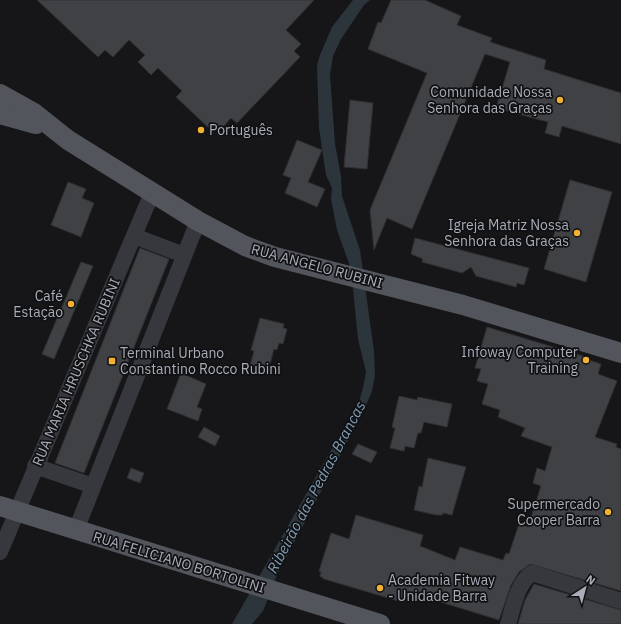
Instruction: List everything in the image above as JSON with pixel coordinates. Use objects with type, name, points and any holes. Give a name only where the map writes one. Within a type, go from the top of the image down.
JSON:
[{"type":"main road","name":"RUA ANGELO RUBINI","points":[[0,94],[34,113],[57,132],[152,193],[198,221],[245,246],[275,257],[463,305],[621,353]]},
{"type":"main road","points":[[0,114],[12,116],[57,132]]},
{"type":"main road","name":"RUA FELICIANO BORTOLINI","points":[[8,508],[380,624]]},
{"type":"street","name":"RUA MARIA HRUSCHKA RUBINI","points":[[0,552],[8,508],[35,466],[152,193]]},
{"type":"street","points":[[76,530],[198,221]]},
{"type":"street","points":[[134,236],[184,255]]},
{"type":"street","points":[[35,466],[93,486]]},
{"type":"street","points":[[508,624],[522,583],[526,577],[532,573],[621,601]]},
{"type":"water","name":"Ribeirão das Pedras Brancas","points":[[353,0],[370,0],[364,5],[341,39],[333,56],[330,75],[335,144],[341,176],[342,196],[360,250],[374,351],[375,375],[372,391],[364,410],[277,575],[263,611],[252,624],[232,624],[346,424],[356,412],[363,388],[366,372],[358,339],[351,269],[337,230],[331,199],[332,188],[326,175],[319,128],[317,65],[332,27]]},
{"type":"building","points":[[37,0],[314,0],[286,30],[301,44],[294,51],[300,57],[237,123],[231,118],[222,128],[220,126],[213,132],[176,97],[182,91],[158,68],[151,75],[138,62],[145,55],[129,40],[113,57],[105,50],[98,57]]},
{"type":"building","points":[[391,0],[425,0],[461,16],[457,25],[492,38],[490,42],[546,60],[544,69],[621,93],[621,144],[562,126],[559,137],[545,133],[548,122],[496,108],[510,62],[485,54],[412,229],[387,218],[374,250],[370,210],[427,73],[368,49],[378,22],[381,23]]},
{"type":"building","points":[[350,100],[373,103],[367,169],[344,167]]},
{"type":"building","points":[[297,140],[322,150],[308,182],[325,189],[317,207],[285,193],[291,178],[283,175]]},
{"type":"building","name":"Igreja Matriz Nossa Senhora das Graças","points":[[570,180],[612,192],[586,282],[544,269]]},
{"type":"building","points":[[68,182],[86,189],[82,198],[94,203],[81,237],[51,225]]},
{"type":"building","points":[[415,238],[529,268],[524,285],[517,283],[516,287],[476,276],[471,267],[462,273],[422,262],[423,259],[411,254]]},
{"type":"building","name":"Terminal Urbano Constantino Rocco Rubini","points":[[140,248],[169,259],[84,473],[55,463]]},
{"type":"building","points":[[81,262],[93,266],[54,359],[42,354]]},
{"type":"building","points":[[260,318],[284,324],[283,328],[287,329],[283,344],[279,343],[277,350],[274,349],[268,371],[250,366],[254,351],[251,350]]},
{"type":"building","points":[[487,327],[586,357],[586,359],[601,364],[598,374],[617,381],[595,437],[617,444],[616,447],[621,449],[621,591],[530,564],[519,572],[511,585],[499,620],[405,591],[402,602],[324,579],[320,576],[321,572],[319,571],[331,533],[349,539],[356,515],[423,535],[420,546],[455,560],[460,547],[503,560],[506,553],[509,554],[519,524],[528,527],[541,486],[533,483],[537,468],[545,471],[552,447],[521,436],[525,428],[498,417],[500,410],[482,404],[488,384],[477,381],[481,369],[475,368]]},
{"type":"building","points":[[181,373],[206,384],[197,407],[202,409],[198,421],[167,409]]},
{"type":"building","points":[[399,396],[417,400],[418,397],[452,404],[447,427],[424,422],[421,433],[418,433],[414,448],[405,446],[404,451],[390,448],[395,428],[392,427]]},
{"type":"building","points":[[204,427],[220,436],[215,446],[198,437]]},
{"type":"building","points":[[358,444],[377,452],[371,463],[352,454]]},
{"type":"building","points":[[428,458],[466,467],[452,515],[443,513],[442,515],[436,515],[414,510],[419,486],[422,487]]},
{"type":"building","points":[[131,468],[144,473],[140,483],[127,478]]},
{"type":"building","points":[[534,584],[621,610],[621,624],[518,624],[525,600]]},
{"type":"place","name":"Comunidade Nossa Senhora das Graças","points":[[560,100]]},
{"type":"place","name":"Português","points":[[201,130]]},
{"type":"place","name":"Igreja Matriz Nossa Senhora das Graças","points":[[577,233]]},
{"type":"place","name":"Café Estação","points":[[71,304]]},
{"type":"place","name":"Infoway Computer Training","points":[[586,360]]},
{"type":"place","name":"Terminal Urbano Constantino Rocco Rubini","points":[[112,361]]},
{"type":"place","name":"Supermercado Cooper Barra","points":[[608,512]]},
{"type":"place","name":"Academia Fitway - Unidade Barra","points":[[380,588]]}]
